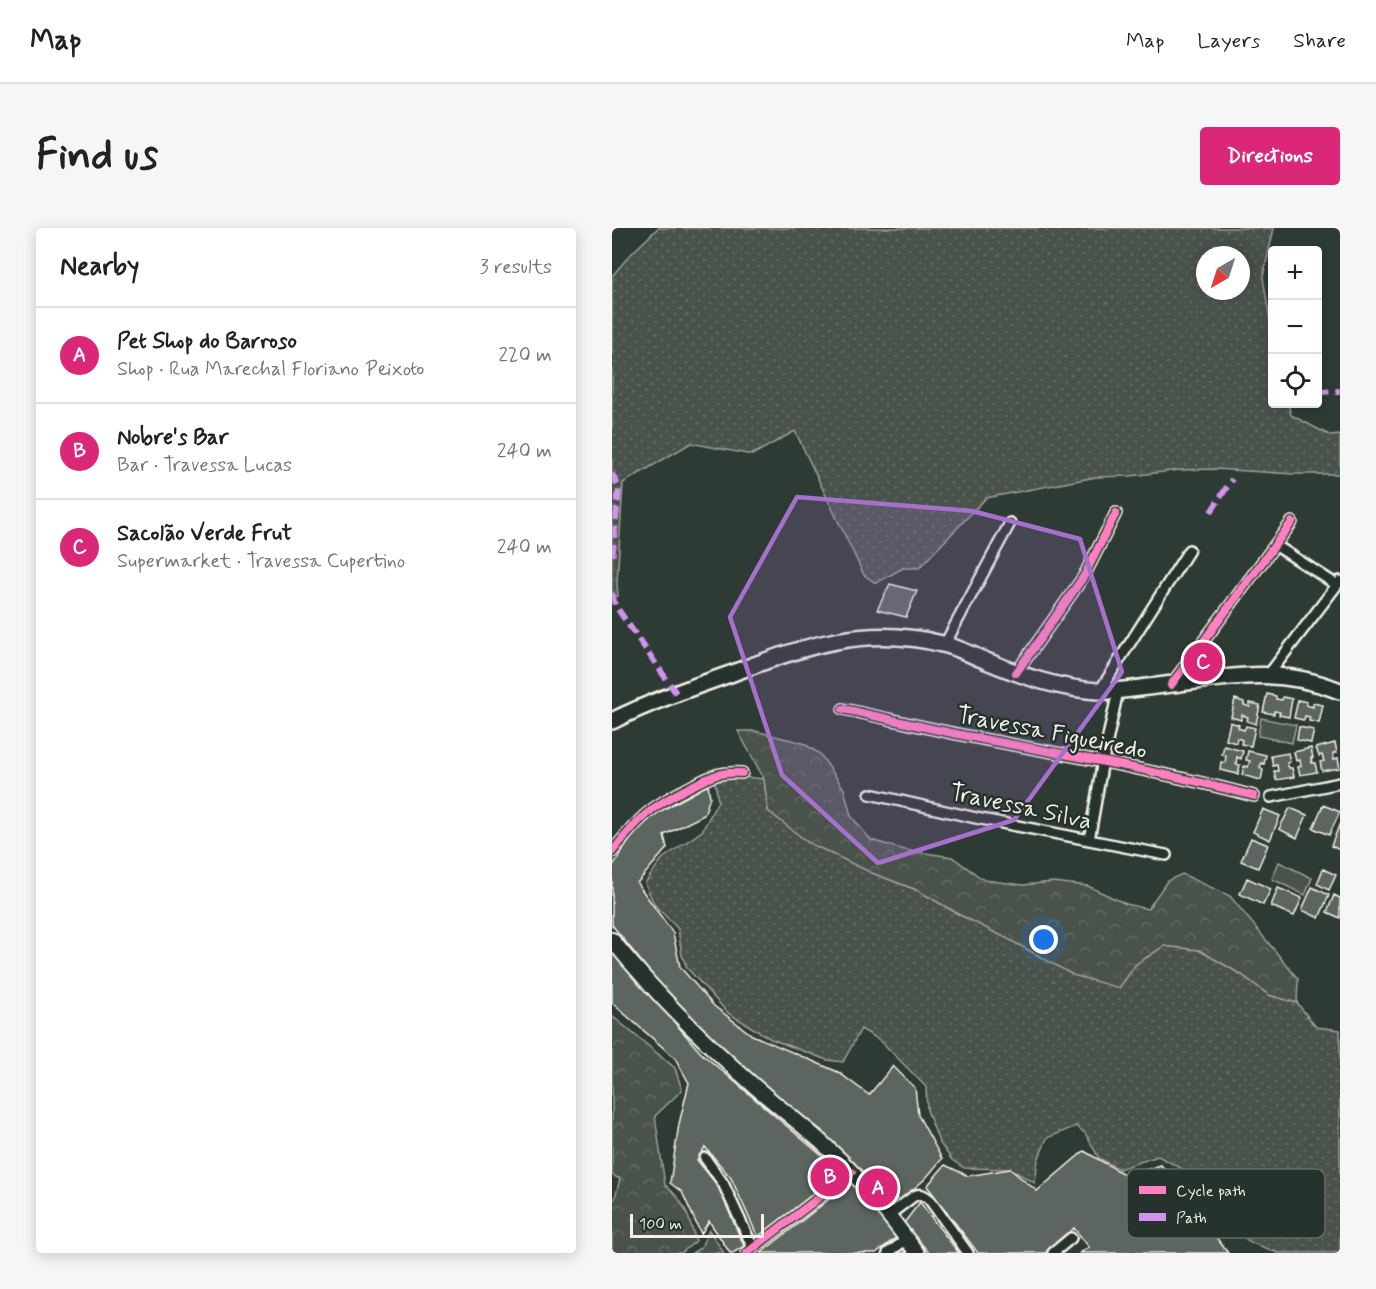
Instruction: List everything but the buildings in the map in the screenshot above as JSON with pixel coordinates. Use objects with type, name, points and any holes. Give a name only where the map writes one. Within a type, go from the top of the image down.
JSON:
[{"type":"main road","points":[[612,721],[668,696],[802,648],[846,638],[887,636],[915,638],[945,644],[1016,673],[1067,687],[1098,692],[1241,675],[1269,674],[1304,680],[1340,691]]},
{"type":"main road","points":[[612,940],[682,1018],[852,1172],[889,1215],[917,1253]]},
{"type":"street","points":[[1016,673],[1084,576],[1116,513]]},
{"type":"street","points":[[1171,685],[1293,522]]},
{"type":"street","points":[[945,644],[1010,523]]},
{"type":"street","points":[[1269,674],[1338,583],[1275,545]]},
{"type":"street","points":[[1098,692],[1189,550]]},
{"type":"street","points":[[1089,840],[1118,691]]},
{"type":"street","name":"Travessa Figueiredo","points":[[843,709],[970,737],[1103,760],[1254,796]]},
{"type":"street","points":[[612,852],[632,826],[669,797],[715,774],[742,773]]},
{"type":"street","points":[[1271,797],[1340,783]]},
{"type":"street","name":"Travessa Silva","points":[[870,794],[1166,855]]},
{"type":"street","points":[[705,1158],[723,1183],[750,1251],[852,1172]]},
{"type":"street","points":[[889,1215],[914,1196],[924,1195],[968,1253]]},
{"type":"street","points":[[1053,1253],[1071,1238]]},
{"type":"street","points":[[888,1253],[907,1239]]},
{"type":"highlighted area","points":[[797,497],[972,511],[1080,539],[1122,672],[1014,820],[878,863],[782,775],[730,617]]},
{"type":"green space","points":[[658,228],[1274,228],[1270,246],[1268,246],[1263,277],[1268,308],[1268,408],[1289,408],[1291,415],[1331,436],[1340,435],[1340,474],[1293,474],[1215,469],[1179,470],[1130,476],[1096,477],[986,498],[919,568],[903,568],[876,583],[864,575],[795,431],[752,455],[691,443],[623,483],[618,596],[612,597],[612,276]]},
{"type":"green space","points":[[1261,718],[1296,725],[1292,743],[1258,736]]},
{"type":"green space","points":[[738,731],[755,731],[803,743],[820,754],[844,789],[851,816],[871,840],[905,850],[952,857],[984,880],[1023,885],[1054,882],[1088,886],[1126,904],[1148,909],[1167,881],[1182,874],[1230,896],[1298,979],[1297,1003],[1269,995],[1242,975],[1199,950],[1164,946],[1136,964],[1119,988],[1073,975],[917,890],[872,873],[809,843],[768,811],[764,779]]},
{"type":"green space","points":[[742,777],[764,779],[768,811],[872,873],[917,890],[960,915],[1119,988],[1136,964],[1164,946],[1199,950],[1242,975],[1269,995],[1297,1003],[1316,1027],[1340,1030],[1340,1253],[1278,1253],[1245,1238],[1325,1238],[1325,1169],[1183,1169],[1158,1156],[1119,1169],[1099,1158],[1085,1133],[1076,1126],[1047,1138],[1038,1160],[1035,1183],[1010,1169],[964,1168],[952,1160],[939,1142],[927,1110],[926,1087],[880,1040],[861,1029],[843,1062],[827,1060],[771,1039],[728,1013],[687,968],[682,955],[678,929],[654,904],[645,883],[662,859],[702,831],[718,801],[715,781]]},
{"type":"green space","points":[[1279,862],[1312,878],[1305,895],[1272,879]]},
{"type":"green space","points":[[612,1016],[675,1068],[682,1090],[655,1116],[665,1185],[682,1204],[696,1241],[681,1253],[612,1253],[612,1202],[620,1179],[612,1175]]},
{"type":"green space","points":[[709,1230],[724,1253],[692,1253],[701,1247]]},
{"type":"marked path","points":[[1322,392],[1340,391]]},
{"type":"marked path","points":[[612,474],[619,487],[612,560]]},
{"type":"marked path","points":[[1211,512],[1232,479]]},
{"type":"marked path","points":[[612,593],[615,605],[676,693]]},
{"type":"cycle path","points":[[1016,673],[1084,576],[1116,513]]},
{"type":"cycle path","points":[[1171,685],[1292,522]]},
{"type":"cycle path","points":[[843,709],[956,734],[1149,771],[1254,796]]},
{"type":"cycle path","points":[[612,852],[630,830],[655,807],[697,783],[727,773],[742,773]]},
{"type":"cycle path","points":[[747,1253],[852,1172]]},
{"type":"place","name":"Sacolão Verde Frut","points":[[1203,662]]},
{"type":"place","name":"Nobre's Bar","points":[[830,1177]]},
{"type":"place","name":"Pet Shop do Barroso","points":[[878,1188]]}]
